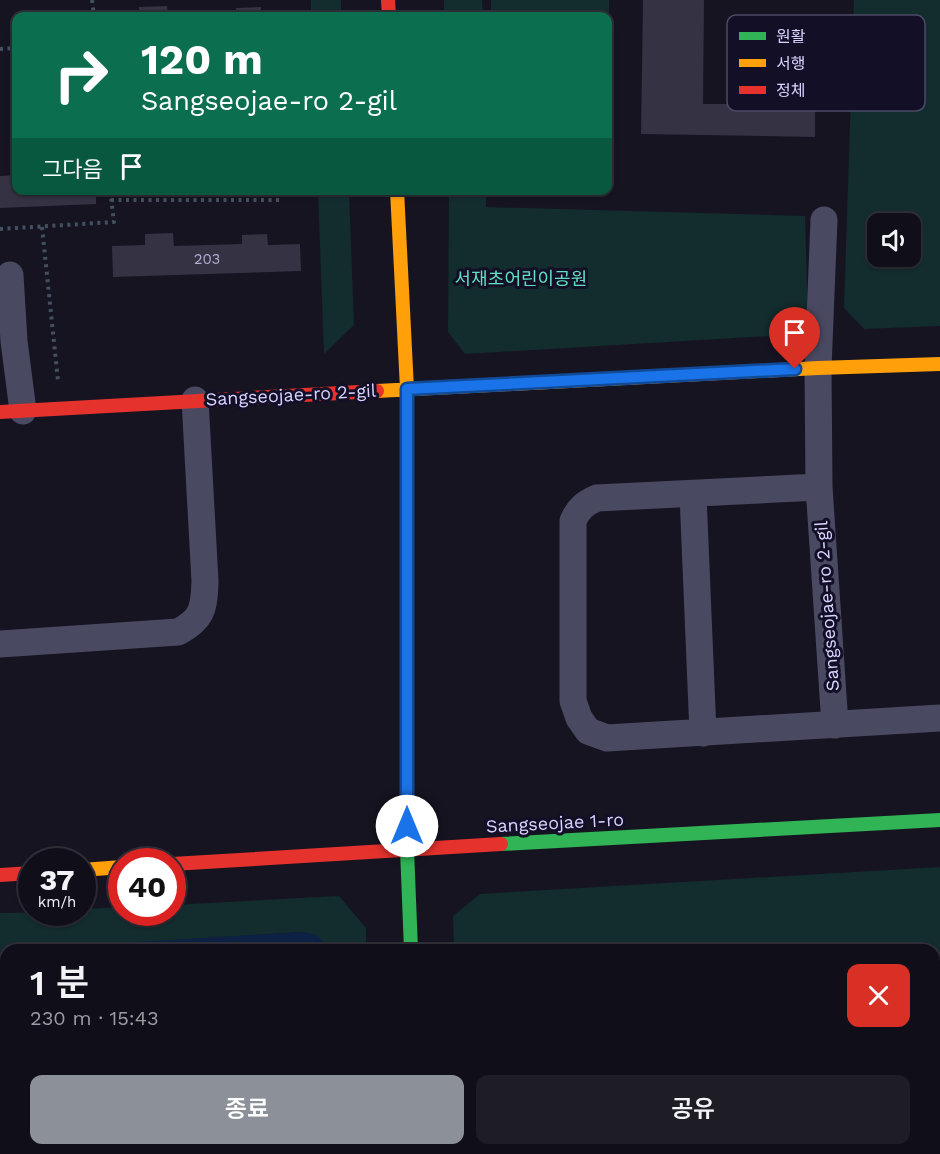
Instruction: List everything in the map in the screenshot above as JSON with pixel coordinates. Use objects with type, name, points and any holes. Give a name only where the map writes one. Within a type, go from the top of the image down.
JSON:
[{"type":"street","points":[[397,195],[407,389],[407,849],[411,944]]},
{"type":"street","points":[[818,368],[824,220]]},
{"type":"street","points":[[10,275],[14,341],[12,411]]},
{"type":"street","name":"Sangseojae-ro 2-gil","points":[[12,411],[818,368],[940,364]]},
{"type":"street","name":"Sangseojae-ro 2-gil","points":[[818,368],[819,488],[834,725]]},
{"type":"street","name":"Sangseojae-ro 2-gil","points":[[0,644],[178,632],[198,619],[204,603],[205,581],[195,400]]},
{"type":"street","points":[[819,488],[597,498],[587,502],[577,512],[573,521],[573,701],[579,718],[588,731],[607,738],[940,718]]},
{"type":"street","points":[[693,495],[703,733]]},
{"type":"street","name":"Sangseojae 1-ro","points":[[186,863],[940,820]]},
{"type":"street","points":[[0,875],[18,874]]},
{"type":"path","points":[[0,230],[114,222],[110,195]]},
{"type":"path","points":[[111,200],[280,200]]},
{"type":"path","points":[[42,227],[61,408]]},
{"type":"green space","points":[[311,0],[341,0],[341,12],[311,12]]},
{"type":"green space","points":[[444,0],[482,0],[483,12],[444,12]]},
{"type":"green space","points":[[491,0],[609,0],[609,12],[491,12]]},
{"type":"green space","points":[[854,0],[940,0],[940,326],[864,329],[844,308],[850,111],[925,111],[925,15],[854,15]]},
{"type":"green space","points":[[318,195],[349,195],[354,325],[324,354]]},
{"type":"green space","name":"서재초어린이공원","points":[[449,195],[486,195],[486,207],[805,216],[808,321],[786,335],[465,354],[448,332]]},
{"type":"green space","points":[[940,867],[940,944],[454,944],[453,916],[480,894]]},
{"type":"green space","points":[[339,896],[366,928],[366,944],[323,944],[302,932],[111,944],[0,944],[0,913],[18,913],[18,926],[96,926],[96,908],[108,908],[108,926],[186,926],[186,904]]},
{"type":"water","points":[[302,932],[317,935],[325,944],[105,944]]},
{"type":"building","points":[[643,0],[704,0],[703,104],[727,104],[727,111],[815,111],[815,137],[641,134]]},
{"type":"building","points":[[167,6],[168,12],[139,12],[139,7]]},
{"type":"building","points":[[261,7],[261,12],[236,12],[236,8]]},
{"type":"building","points":[[12,175],[12,195],[96,195],[96,204],[0,208],[0,176]]},
{"type":"building","points":[[173,233],[174,246],[242,244],[242,235],[267,234],[268,245],[300,244],[301,271],[113,277],[112,246],[145,245],[145,234]]},
{"type":"traffic: fast","points":[[407,577],[407,849],[411,944]]},
{"type":"traffic: fast","points":[[501,844],[940,820]]},
{"type":"traffic: slow","points":[[397,195],[407,389],[407,577]]},
{"type":"traffic: slow","points":[[377,391],[818,368],[940,364]]},
{"type":"traffic: slow","points":[[96,869],[108,868]]},
{"type":"traffic: jam","points":[[388,0],[389,12]]},
{"type":"traffic: jam","points":[[0,412],[377,391]]},
{"type":"traffic: jam","points":[[186,863],[501,844]]},
{"type":"traffic: jam","points":[[0,875],[18,874]]},
{"type":"route","points":[[407,826],[407,389],[795,369]]}]
